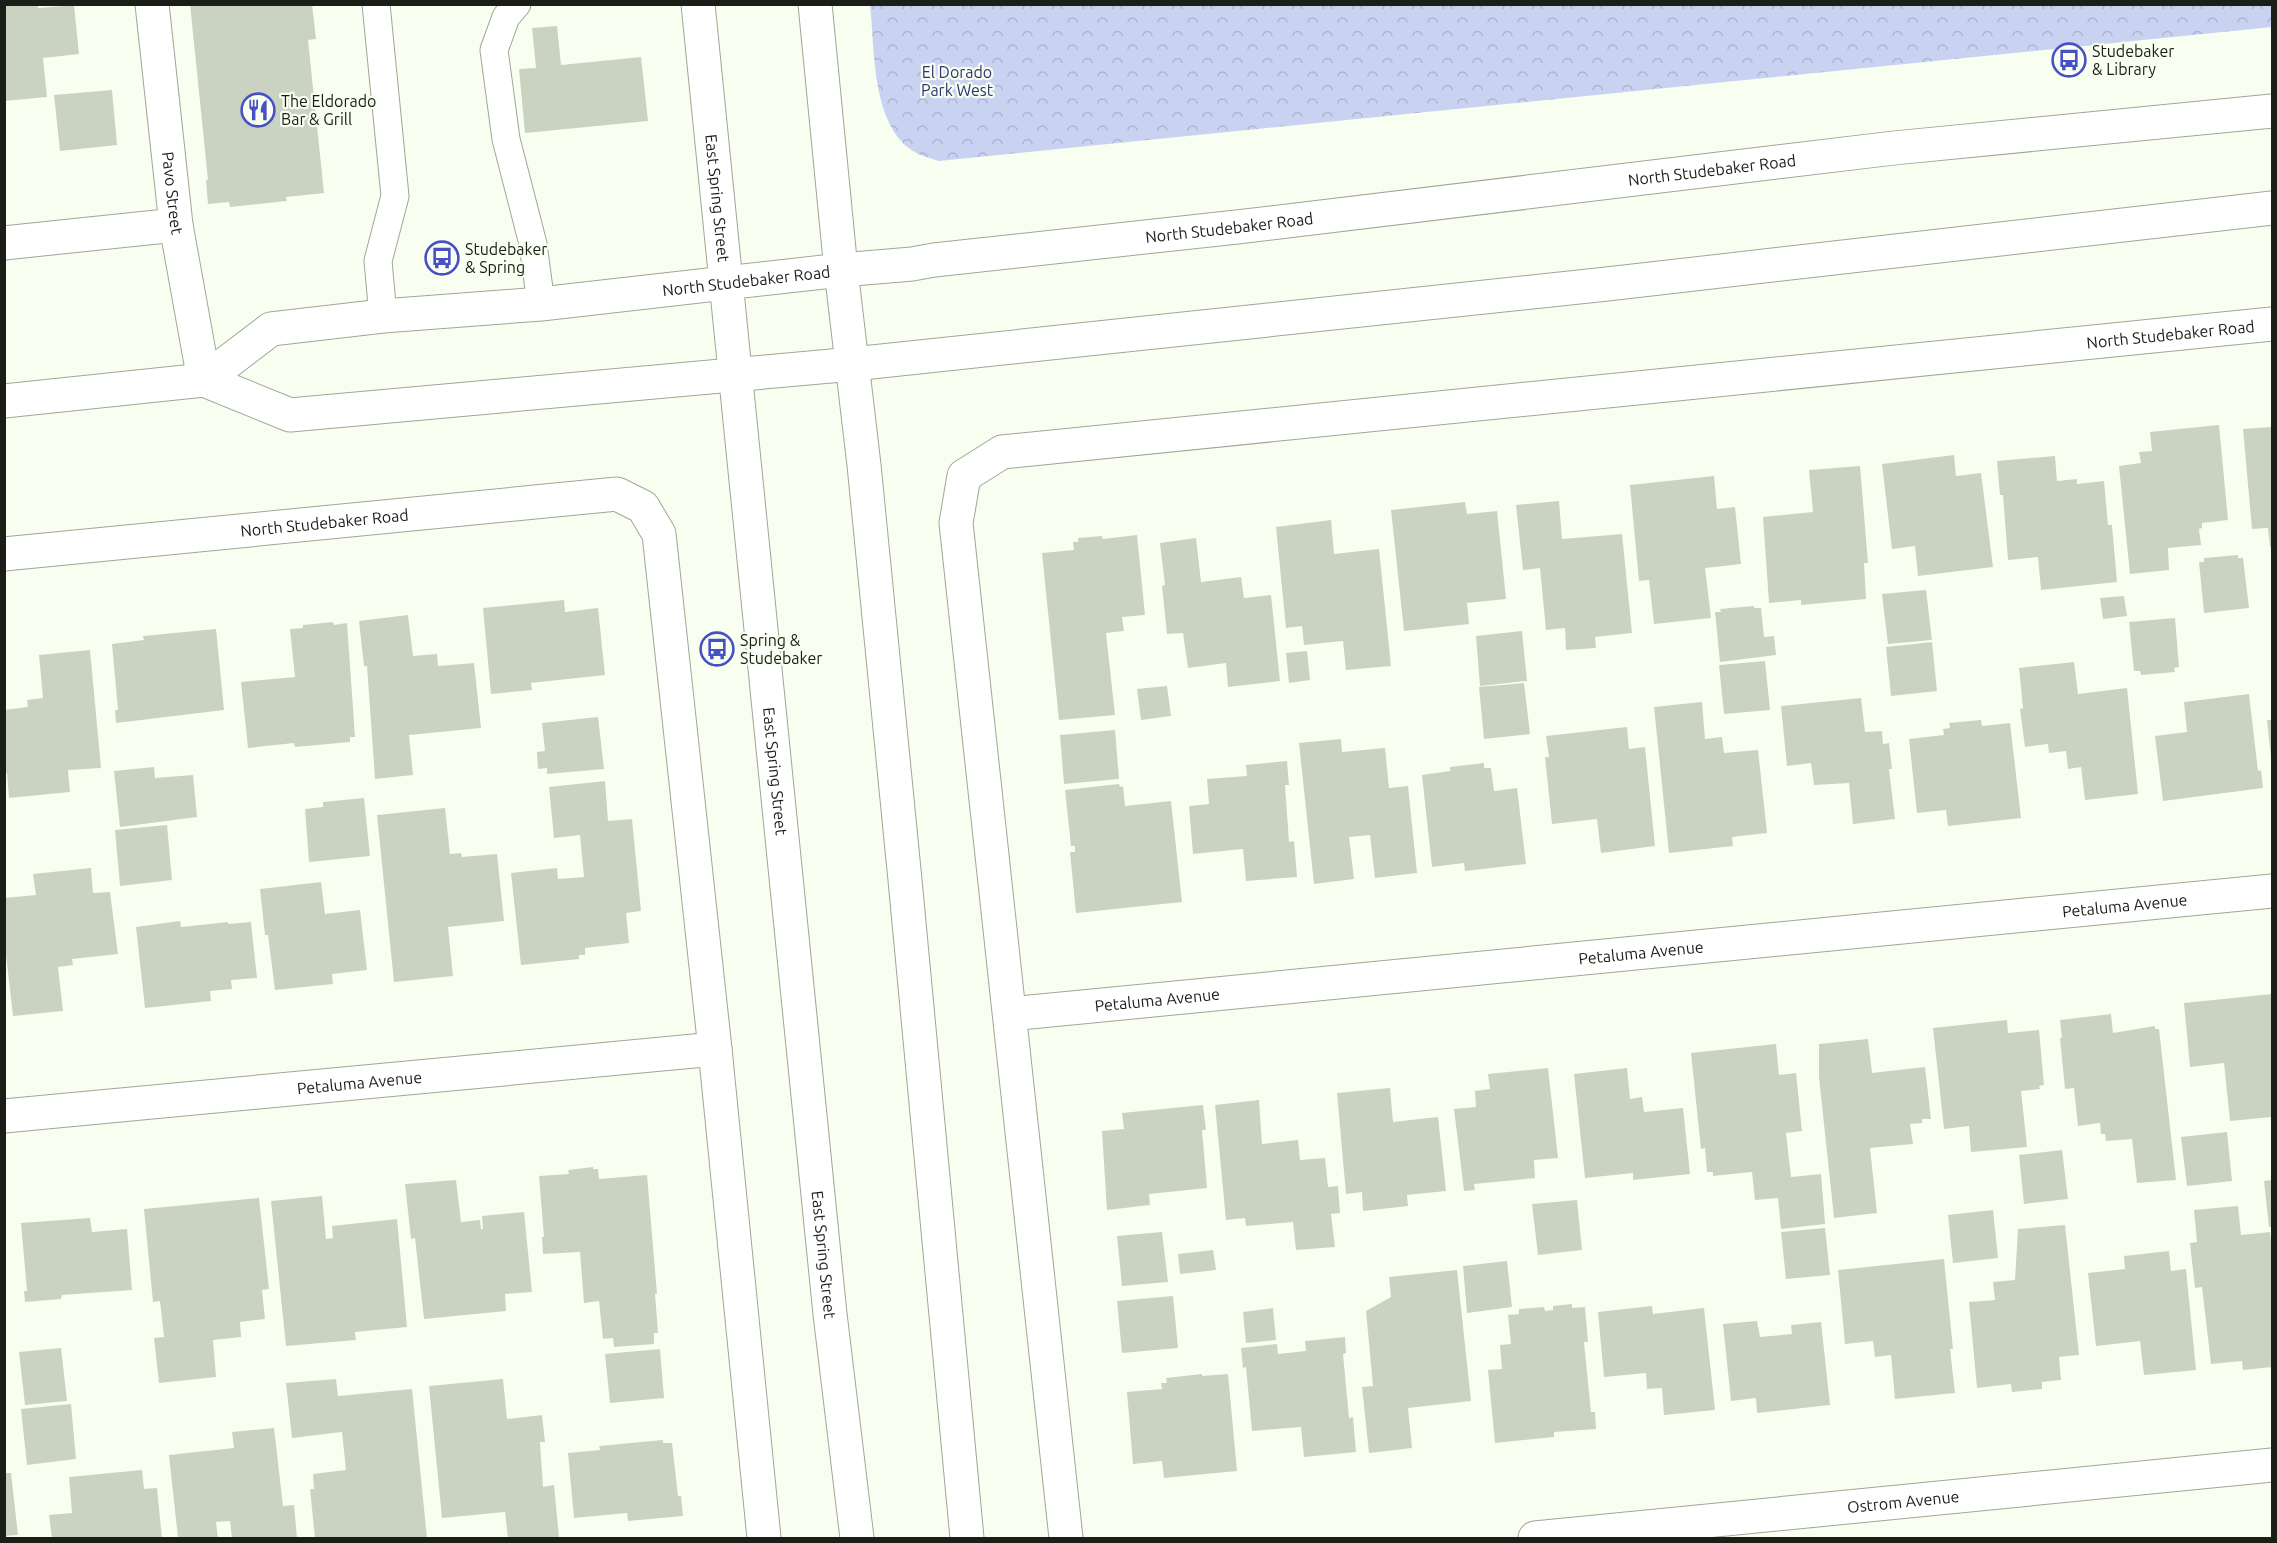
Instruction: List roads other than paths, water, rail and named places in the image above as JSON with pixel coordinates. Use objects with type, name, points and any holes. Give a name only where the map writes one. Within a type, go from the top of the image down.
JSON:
[{"type":"main road","name":"Pavo Street","points":[[152,4],[176,225],[204,380]]},
{"type":"main road","name":"East Spring Street","points":[[698,4],[830,1314],[857,1539]]},
{"type":"main road","points":[[815,4],[905,880],[967,1539]]},
{"type":"main road","name":"North Studebaker Road","points":[[204,380],[271,329],[383,316],[541,304],[727,282],[912,264],[1894,148],[2272,111]]},
{"type":"main road","points":[[4,401],[204,380],[290,415],[853,364],[1596,286],[2272,208]]},
{"type":"main road","points":[[4,243],[176,225]]},
{"type":"main road","name":"North Studebaker Road","points":[[1010,1014],[956,524],[964,476],[1002,452],[2272,324]]},
{"type":"main road","name":"North Studebaker Road","points":[[4,554],[616,494],[643,507],[659,534],[715,1049]]},
{"type":"main road","name":"Petaluma Avenue","points":[[1010,1014],[2272,891]]},
{"type":"main road","points":[[1010,1014],[1066,1539]]},
{"type":"main road","points":[[715,1049],[764,1539]]},
{"type":"main road","name":"Petaluma Avenue","points":[[4,1116],[715,1049]]},
{"type":"main road","name":"Ostrom Avenue","points":[[1535,1539],[2272,1465]]},
{"type":"lane","points":[[376,4],[395,196],[378,261],[383,316]]},
{"type":"lane","points":[[518,4],[506,17],[494,50],[506,140],[533,244],[541,304]]},
{"type":"place","name":"Studebaker & Library","points":[[2069,60]]},
{"type":"place","name":"The Eldorado Bar & Grill","points":[[258,110]]},
{"type":"place","name":"Studebaker & Spring","points":[[442,258]]},
{"type":"place","name":"Spring & Studebaker","points":[[717,649]]},
{"type":"park label","name":"El Dorado Park West","points":[[957,81]]}]
